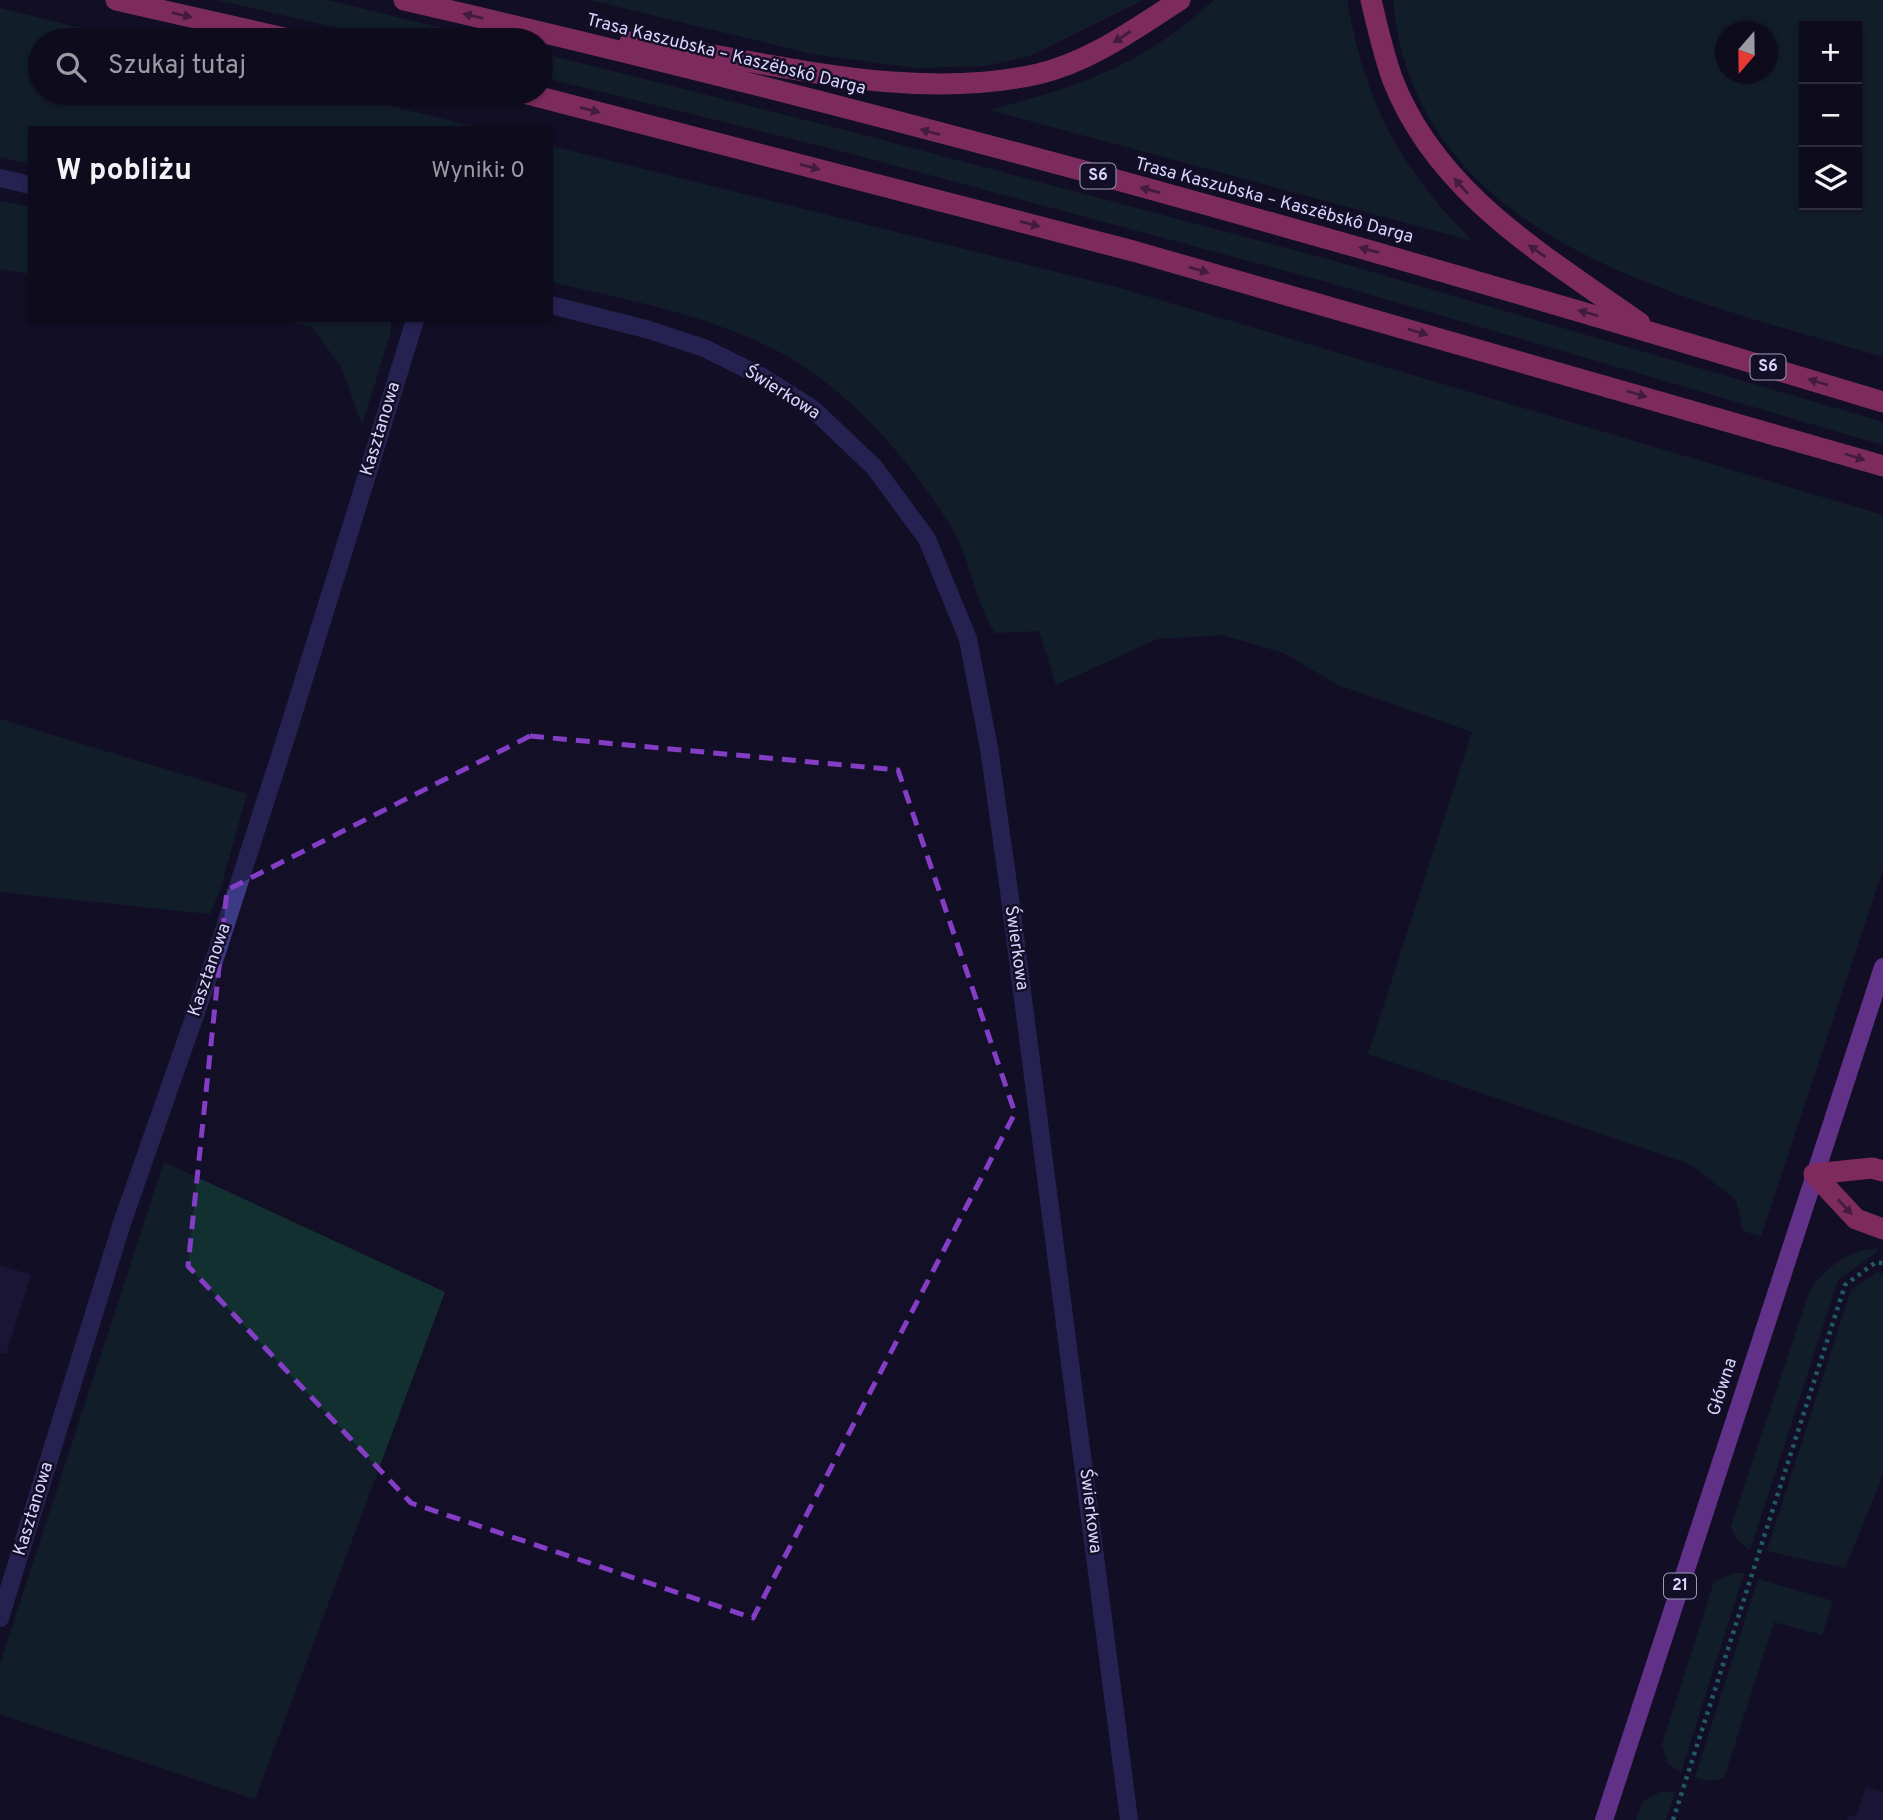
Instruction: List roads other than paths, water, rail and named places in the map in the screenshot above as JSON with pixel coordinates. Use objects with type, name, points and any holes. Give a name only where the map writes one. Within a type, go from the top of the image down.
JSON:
[{"type":"highway","points":[[116,0],[240,28]]},
{"type":"highway","name":"Trasa Kaszubska – Kaszëbskô Darga","points":[[404,0],[527,28]]},
{"type":"highway","points":[[553,33],[708,52],[902,84],[965,83],[1039,74],[1052,69],[1104,48],[1180,0]]},
{"type":"highway","points":[[1371,0],[1393,80],[1437,158],[1474,200],[1511,232],[1653,332]]},
{"type":"highway","name":"Trasa Kaszubska – Kaszëbskô Darga","points":[[553,34],[1149,190],[1653,332],[1883,402]]},
{"type":"highway","points":[[553,101],[1133,251],[1883,466]]},
{"type":"highway","points":[[1814,1174],[1872,1168],[1883,1171]]},
{"type":"highway","points":[[1814,1174],[1856,1219],[1883,1229]]},
{"type":"main road","name":"Główna","points":[[1604,1820],[1883,967]]},
{"type":"street","points":[[0,178],[28,185]]},
{"type":"street","name":"Świerkowa","points":[[553,306],[646,329],[704,348],[761,376],[813,408],[874,467],[927,538],[968,639],[989,748],[1010,898],[1129,1820]]},
{"type":"street","name":"Kasztanowa","points":[[0,1618],[122,1223],[215,958],[287,734],[414,322]]}]
